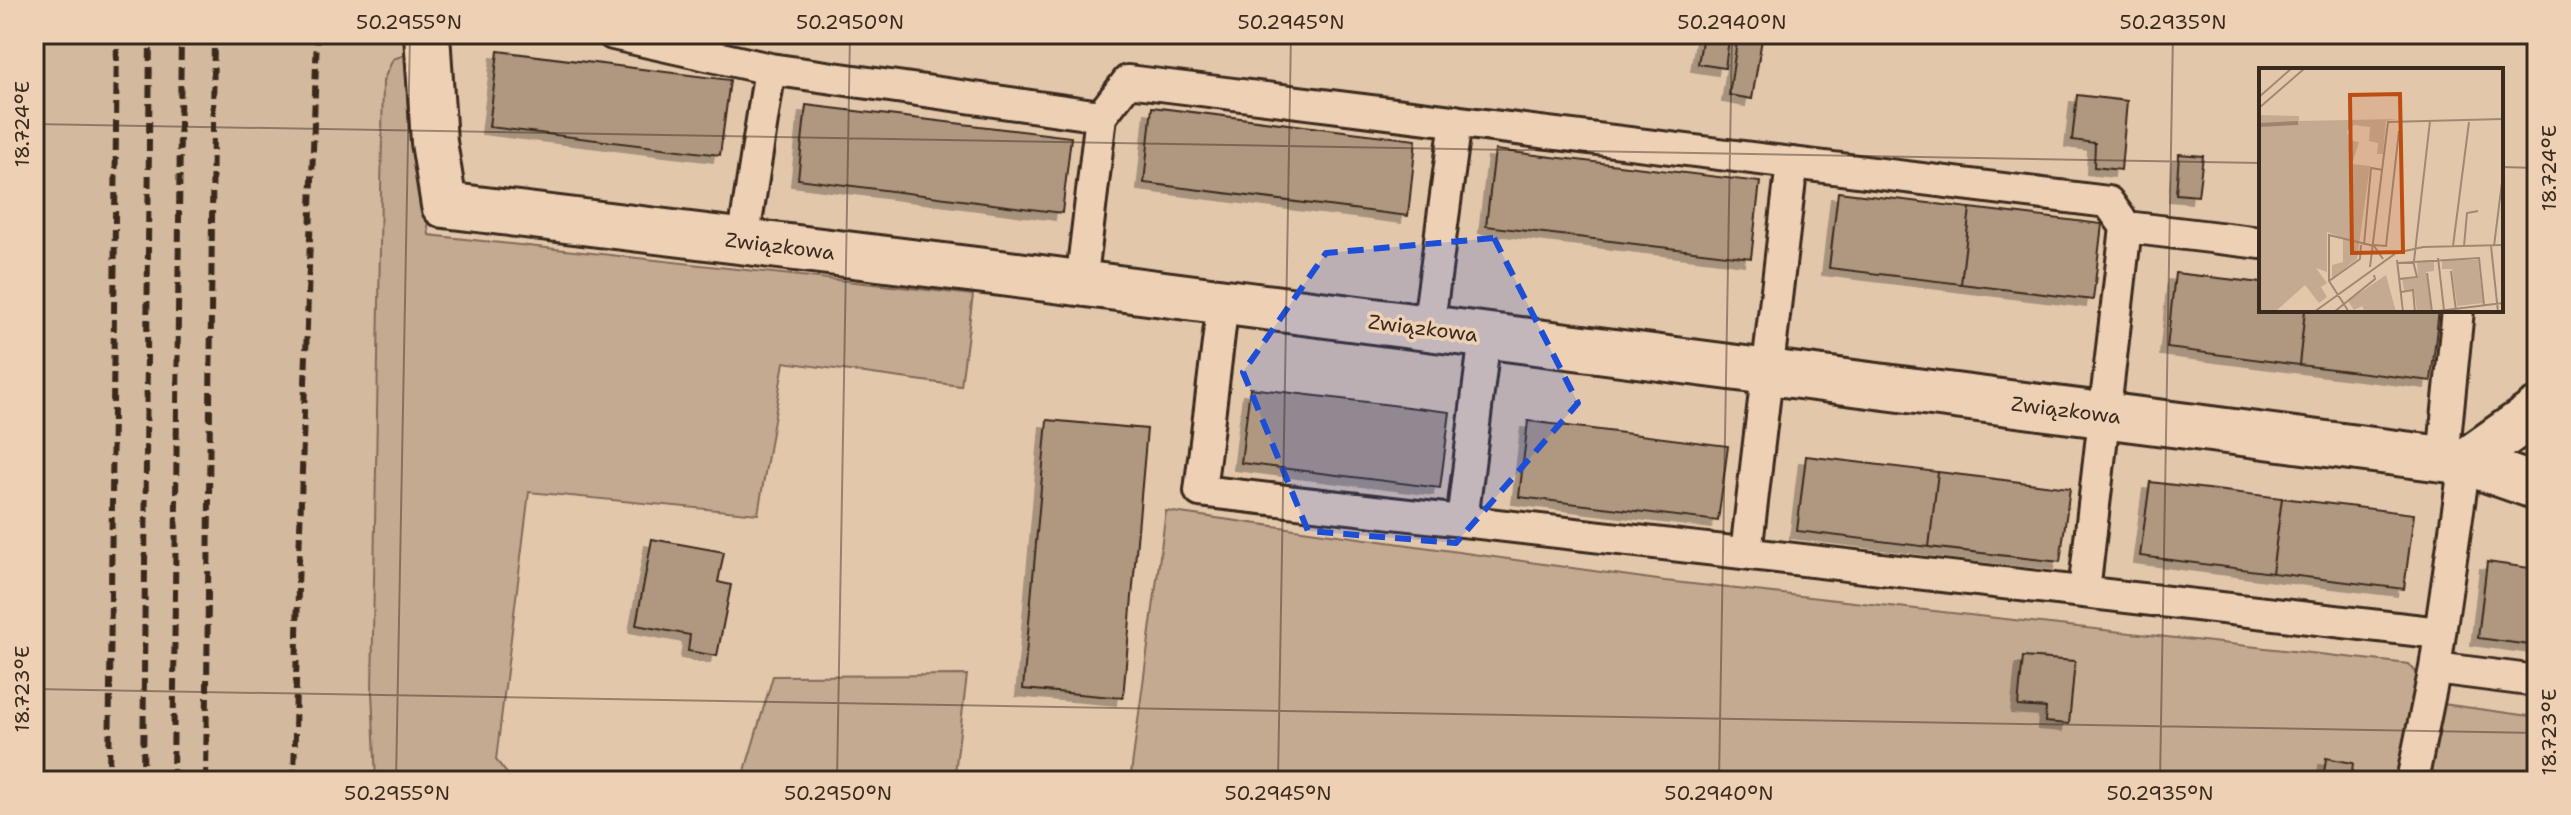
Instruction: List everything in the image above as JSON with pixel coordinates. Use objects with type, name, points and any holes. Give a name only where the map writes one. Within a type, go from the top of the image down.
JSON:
[{"type":"street","name":"Związkowa","points":[[427,34],[434,142],[444,205],[2454,460],[2537,487]]},
{"type":"street","points":[[2454,460],[2537,411]]},
{"type":"lane","points":[[613,34],[770,69],[1101,116]]},
{"type":"lane","points":[[743,242],[770,69]]},
{"type":"lane","points":[[1081,284],[1101,116],[1128,81],[2108,202],[2126,227],[2084,592]]},
{"type":"lane","points":[[1428,329],[1456,121]]},
{"type":"lane","points":[[1746,553],[1792,163]]},
{"type":"lane","points":[[2126,227],[2259,243]]},
{"type":"lane","points":[[1223,302],[1200,491],[2440,633]]},
{"type":"lane","points":[[2412,781],[2440,633],[2454,460],[2458,312]]},
{"type":"lane","points":[[1462,521],[1485,336]]},
{"type":"lane","points":[[2435,668],[2537,681]]},
{"type":"highlighted area","points":[[1494,238],[1578,403],[1456,543],[1308,531],[1243,372],[1326,253]]},
{"type":"shaded area","points":[[34,34],[427,34],[426,47],[393,59],[383,81],[372,691],[376,781],[34,781]]},
{"type":"shaded area","points":[[407,54],[429,235],[973,295],[961,386],[784,362],[758,514],[529,492],[496,760],[513,781],[376,781],[372,691],[383,81],[393,59]]},
{"type":"shaded area","points":[[1166,511],[1665,581],[2409,664],[2443,704],[2537,717],[2537,781],[1130,781]]},
{"type":"shaded area","points":[[967,675],[954,781],[742,781],[773,676]]},
{"type":"building","points":[[1703,35],[1729,39],[1725,68],[1698,64]]},
{"type":"building","points":[[1738,35],[1762,39],[1752,99],[1729,95]]},
{"type":"building","points":[[498,51],[730,80],[720,155],[489,127]]},
{"type":"building","points":[[2077,95],[2127,101],[2121,170],[2094,167],[2095,143],[2072,140]]},
{"type":"building","points":[[806,105],[1071,137],[1062,213],[798,179]]},
{"type":"building","points":[[1152,107],[1416,140],[1408,216],[1144,183]]},
{"type":"building","points":[[1495,150],[1760,182],[1751,258],[1486,226]]},
{"type":"building","points":[[2179,154],[2203,156],[2198,196],[2176,194]]},
{"type":"building","points":[[1838,192],[1970,208],[1961,284],[1829,268]]},
{"type":"building","points":[[1970,208],[2102,224],[2093,300],[1961,284]]},
{"type":"building","points":[[2175,273],[2259,283],[2259,312],[2305,312],[2299,365],[2167,348]]},
{"type":"building","points":[[2305,312],[2439,312],[2431,381],[2299,365]]},
{"type":"building","points":[[1250,388],[1450,412],[1440,488],[1241,463]]},
{"type":"building","points":[[1047,420],[1147,429],[1123,698],[1023,689]]},
{"type":"building","points":[[1528,421],[1728,446],[1718,521],[1519,497]]},
{"type":"building","points":[[1806,456],[1938,472],[1929,547],[1797,531]]},
{"type":"building","points":[[1938,472],[2070,488],[2060,562],[1929,547]]},
{"type":"building","points":[[2150,482],[2282,498],[2272,573],[2140,556]]},
{"type":"building","points":[[2282,498],[2414,514],[2404,589],[2272,573]]},
{"type":"building","points":[[652,539],[724,552],[718,582],[731,585],[717,656],[688,651],[690,635],[636,625]]},
{"type":"building","points":[[2487,562],[2537,569],[2537,646],[2478,638]]},
{"type":"building","points":[[2023,657],[2075,661],[2069,724],[2045,722],[2046,708],[2018,706]]},
{"type":"building","points":[[2326,758],[2353,763],[2351,781],[2323,781]]},
{"type":"railway","points":[[109,781],[117,34]]},
{"type":"railway","points":[[143,781],[150,34]]},
{"type":"railway","points":[[173,781],[181,34]]},
{"type":"railway","points":[[206,781],[214,34]]},
{"type":"railway","points":[[294,781],[317,34]]}]
